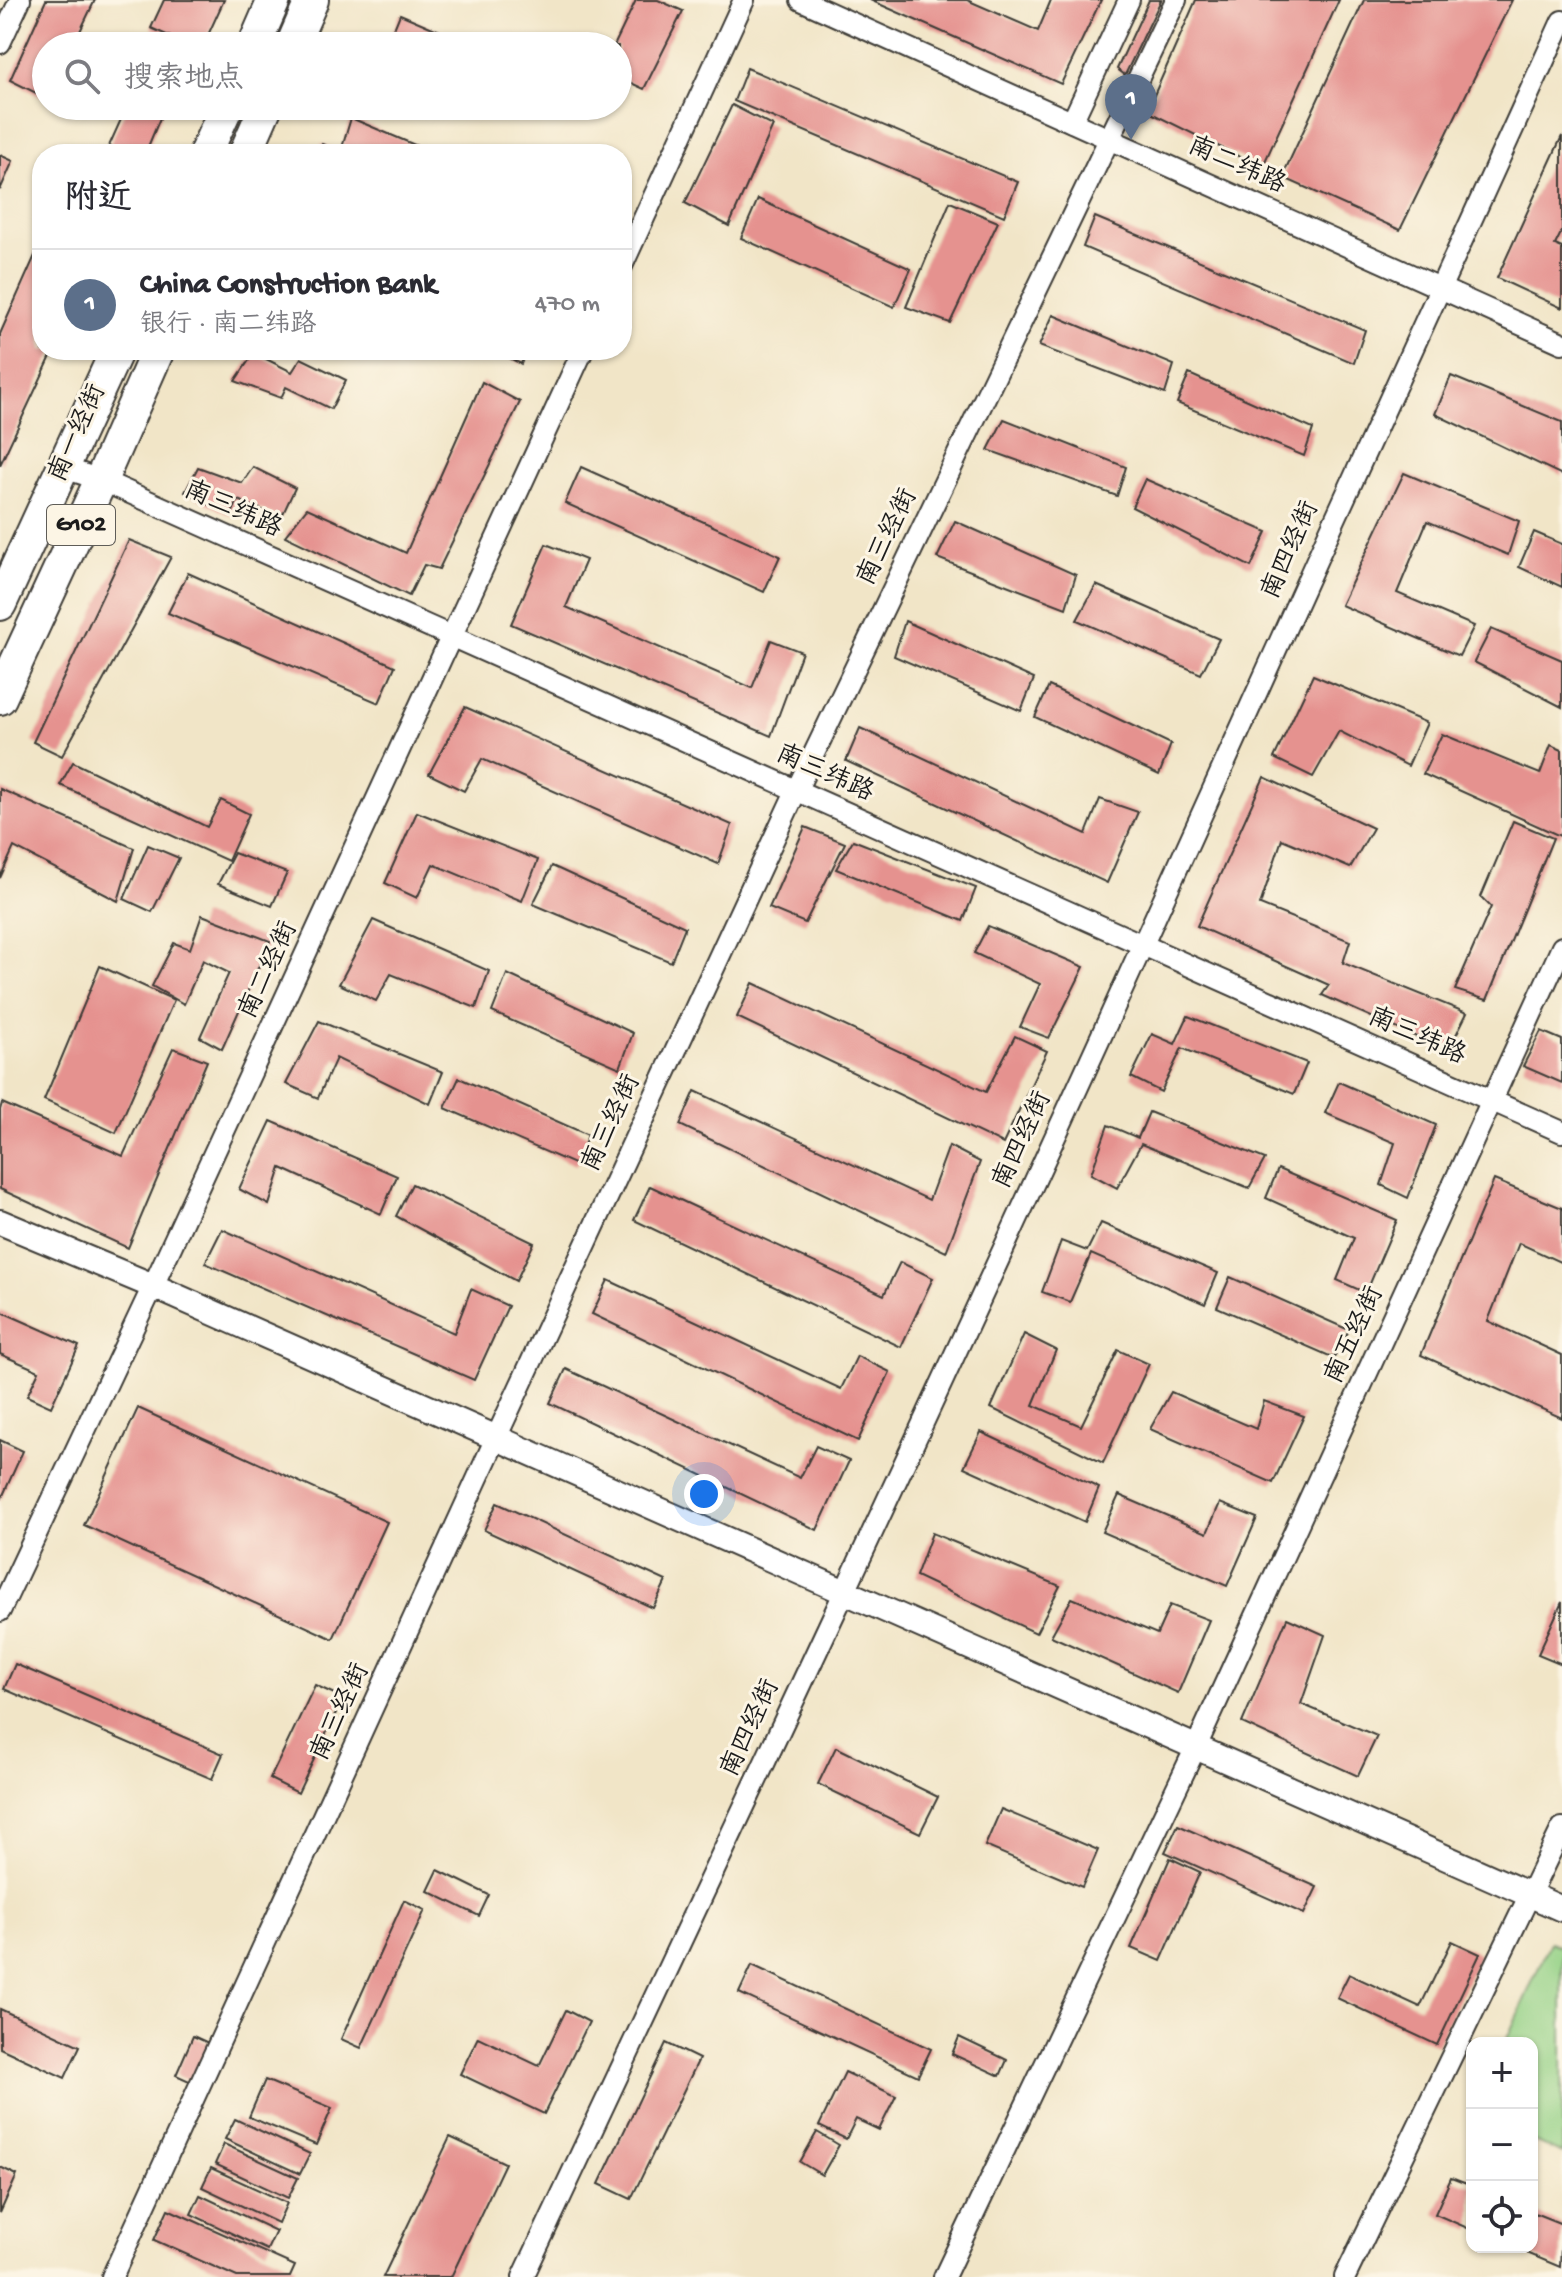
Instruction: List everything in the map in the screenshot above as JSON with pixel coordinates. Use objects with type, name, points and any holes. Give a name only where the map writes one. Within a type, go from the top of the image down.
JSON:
[{"type":"highway","points":[[260,32],[274,0]]},
{"type":"highway","points":[[298,32],[312,0]]},
{"type":"highway","points":[[210,144],[221,120]]},
{"type":"highway","points":[[249,144],[260,120]]},
{"type":"highway","name":"南一经街","points":[[0,604],[113,360]]},
{"type":"highway","name":"南一经街","points":[[0,698],[154,360]]},
{"type":"street","points":[[0,43],[20,0]]},
{"type":"street","points":[[632,244],[744,0]]},
{"type":"street","name":"南二纬路","points":[[801,0],[1562,343]]},
{"type":"street","points":[[1072,122],[1129,0]]},
{"type":"street","name":"南三经街","points":[[112,2277],[796,791],[1176,0]]},
{"type":"street","name":"南四经街","points":[[523,2277],[845,1592],[1562,21]]},
{"type":"street","name":"南二经街","points":[[0,1611],[153,1286],[578,360]]},
{"type":"street","name":"南三纬路","points":[[64,468],[101,480],[1562,1132]]},
{"type":"street","name":"南五经街","points":[[944,2277],[1196,1747],[1562,947]]},
{"type":"street","points":[[0,1222],[153,1286],[1562,1909]]},
{"type":"street","points":[[1345,2277],[1562,1828]]},
{"type":"green space","points":[[1550,1942],[1562,1947],[1562,2154],[1538,2143],[1538,2037],[1508,2037]]},
{"type":"building","points":[[46,0],[95,0],[80,32],[32,32],[32,91],[10,80]]},
{"type":"building","points":[[164,0],[224,0],[209,32],[160,32],[151,28]]},
{"type":"building","points":[[636,0],[658,0],[683,11],[644,89],[632,83],[632,32],[621,32]]},
{"type":"building","points":[[870,0],[967,0],[1038,31],[1051,0],[1101,0],[1061,84]]},
{"type":"building","points":[[1149,0],[1161,0],[1125,75],[1117,69]]},
{"type":"building","points":[[1196,0],[1339,0],[1262,168],[1147,111]]},
{"type":"building","points":[[1364,0],[1512,0],[1400,230],[1282,177]]},
{"type":"building","points":[[400,14],[442,32],[393,32]]},
{"type":"building","points":[[747,68],[1018,182],[1004,216],[734,101]]},
{"type":"building","points":[[732,105],[773,126],[729,226],[685,203]]},
{"type":"building","points":[[121,120],[159,120],[149,144],[110,144]]},
{"type":"building","points":[[350,120],[356,120],[412,144],[343,144]]},
{"type":"building","points":[[1562,136],[1562,231],[1555,245],[1562,248],[1562,308],[1497,278]]},
{"type":"building","points":[[0,155],[13,161],[0,190]]},
{"type":"building","points":[[758,199],[911,269],[894,307],[741,238]]},
{"type":"building","points":[[950,202],[998,222],[950,323],[906,307]]},
{"type":"building","points":[[1095,217],[1365,330],[1354,363],[1083,247]]},
{"type":"building","points":[[32,262],[32,360],[49,360],[0,465],[0,334]]},
{"type":"building","points":[[1053,315],[1174,365],[1165,394],[1039,346]]},
{"type":"building","points":[[249,360],[268,360],[292,372],[300,360],[305,360],[346,380],[331,409],[286,387],[281,398],[235,381]]},
{"type":"building","points":[[1189,374],[1313,429],[1304,456],[1177,403]]},
{"type":"building","points":[[1451,376],[1562,422],[1562,475],[1435,414]]},
{"type":"building","points":[[482,382],[520,402],[439,569],[424,565],[409,596],[285,536],[307,508],[406,553]]},
{"type":"building","points":[[1004,419],[1126,467],[1117,496],[988,450]]},
{"type":"building","points":[[198,467],[242,483],[253,467],[295,488],[281,518],[238,500],[231,516],[185,492]]},
{"type":"building","points":[[581,467],[780,556],[764,592],[565,503]]},
{"type":"building","points":[[1404,473],[1519,521],[1508,555],[1427,521],[1397,593],[1474,626],[1459,656],[1341,605]]},
{"type":"building","points":[[1145,479],[1267,532],[1251,567],[1132,507]]},
{"type":"building","points":[[955,521],[1076,575],[1066,608],[937,558]]},
{"type":"building","points":[[1534,532],[1562,544],[1562,587],[1519,567]]},
{"type":"building","points":[[129,540],[171,557],[62,756],[33,742]]},
{"type":"building","points":[[546,544],[586,560],[566,607],[752,688],[771,640],[802,652],[771,736],[511,624]]},
{"type":"building","points":[[188,573],[395,666],[379,703],[168,613]]},
{"type":"building","points":[[1096,585],[1219,639],[1201,674],[1077,620]]},
{"type":"building","points":[[905,621],[1034,679],[1021,711],[894,656]]},
{"type":"building","points":[[1491,629],[1562,660],[1562,707],[1474,662]]},
{"type":"building","points":[[1313,675],[1427,723],[1408,766],[1339,731],[1313,777],[1274,758]]},
{"type":"building","points":[[1049,686],[1171,744],[1159,775],[1035,717]]},
{"type":"building","points":[[465,707],[732,825],[718,864],[482,759],[464,791],[429,774]]},
{"type":"building","points":[[860,728],[1086,834],[1100,799],[1138,812],[1107,883],[846,761]]},
{"type":"building","points":[[1442,734],[1540,774],[1551,745],[1562,750],[1560,836],[1423,774]]},
{"type":"building","points":[[73,762],[207,827],[221,800],[249,814],[228,861],[60,785]]},
{"type":"building","points":[[1264,777],[1373,828],[1350,868],[1282,839],[1260,905],[1350,941],[1343,963],[1467,1013],[1448,1051],[1322,995],[1329,985],[1197,926]]},
{"type":"building","points":[[0,789],[134,848],[118,901],[14,847],[0,878]]},
{"type":"building","points":[[417,812],[538,860],[522,901],[433,864],[417,898],[385,883]]},
{"type":"building","points":[[1513,821],[1553,838],[1487,1000],[1455,990],[1491,907],[1481,897]]},
{"type":"building","points":[[805,827],[845,843],[805,923],[769,908]]},
{"type":"building","points":[[853,840],[976,888],[963,921],[836,869]]},
{"type":"building","points":[[148,845],[179,858],[152,912],[124,899]]},
{"type":"building","points":[[234,853],[287,873],[272,906],[218,884]]},
{"type":"building","points":[[552,866],[685,927],[671,962],[533,904]]},
{"type":"building","points":[[202,915],[270,941],[222,1049],[200,1037],[229,973],[203,960],[184,1004],[152,986],[174,943],[190,949]]},
{"type":"building","points":[[373,920],[489,971],[476,1008],[391,974],[376,1001],[339,984]]},
{"type":"building","points":[[988,926],[1084,967],[1049,1038],[1020,1027],[1040,984],[974,953]]},
{"type":"building","points":[[100,966],[174,1000],[116,1133],[44,1100]]},
{"type":"building","points":[[507,974],[633,1033],[620,1068],[492,1012]]},
{"type":"building","points":[[753,983],[986,1092],[1015,1036],[1047,1051],[1003,1144],[737,1017]]},
{"type":"building","points":[[1188,1016],[1307,1063],[1294,1094],[1182,1048],[1161,1092],[1131,1077],[1152,1034],[1175,1044]]},
{"type":"building","points":[[319,1021],[443,1072],[430,1104],[336,1058],[318,1098],[286,1084]]},
{"type":"building","points":[[1541,1031],[1562,1040],[1562,1083],[1523,1066]]},
{"type":"building","points":[[173,1048],[207,1061],[128,1248],[0,1189],[2,1103],[123,1156]]},
{"type":"building","points":[[459,1078],[588,1135],[576,1165],[445,1108]]},
{"type":"building","points":[[1339,1082],[1436,1125],[1408,1198],[1381,1185],[1395,1143],[1325,1113]]},
{"type":"building","points":[[695,1091],[929,1200],[949,1146],[980,1162],[946,1252],[680,1125]]},
{"type":"building","points":[[1149,1112],[1265,1159],[1249,1188],[1141,1144],[1117,1188],[1091,1174],[1108,1125],[1138,1138]]},
{"type":"building","points":[[271,1121],[397,1176],[381,1214],[281,1168],[269,1205],[239,1189]]},
{"type":"building","points":[[1278,1169],[1397,1220],[1366,1293],[1337,1280],[1354,1238],[1266,1198]]},
{"type":"building","points":[[1494,1180],[1562,1208],[1562,1263],[1519,1243],[1488,1321],[1562,1355],[1562,1418],[1421,1355]]},
{"type":"building","points":[[412,1184],[534,1243],[516,1281],[396,1216]]},
{"type":"building","points":[[650,1186],[884,1295],[900,1262],[933,1278],[901,1347],[634,1220]]},
{"type":"building","points":[[1101,1223],[1218,1273],[1205,1304],[1091,1254],[1070,1302],[1042,1292],[1061,1241],[1087,1251]]},
{"type":"building","points":[[222,1229],[454,1333],[471,1289],[508,1306],[474,1380],[205,1263]]},
{"type":"building","points":[[1230,1277],[1349,1330],[1334,1358],[1217,1307]]},
{"type":"building","points":[[608,1280],[841,1389],[857,1356],[890,1372],[858,1441],[592,1314]]},
{"type":"building","points":[[0,1311],[79,1346],[51,1407],[27,1396],[39,1371],[0,1354]]},
{"type":"building","points":[[1024,1334],[1056,1350],[1033,1405],[1081,1426],[1118,1350],[1149,1364],[1103,1463],[991,1408]]},
{"type":"building","points":[[566,1369],[800,1478],[816,1446],[849,1461],[817,1530],[550,1403]]},
{"type":"building","points":[[1171,1392],[1256,1429],[1264,1401],[1304,1416],[1273,1483],[1150,1429]]},
{"type":"building","points":[[138,1408],[387,1522],[333,1639],[84,1525]]},
{"type":"building","points":[[981,1432],[1099,1488],[1085,1522],[964,1467]]},
{"type":"building","points":[[0,1440],[23,1451],[0,1502]]},
{"type":"building","points":[[1119,1495],[1207,1533],[1220,1503],[1257,1518],[1227,1586],[1102,1532]]},
{"type":"building","points":[[497,1503],[666,1581],[653,1608],[484,1530]]},
{"type":"building","points":[[932,1533],[1060,1586],[1036,1633],[916,1576]]},
{"type":"building","points":[[1072,1598],[1157,1634],[1170,1605],[1209,1620],[1178,1693],[1051,1636]]},
{"type":"building","points":[[1562,1602],[1562,1664],[1538,1654]]},
{"type":"building","points":[[1287,1618],[1325,1635],[1301,1704],[1377,1736],[1358,1776],[1242,1723]]},
{"type":"building","points":[[15,1664],[223,1754],[212,1779],[4,1689]]},
{"type":"building","points":[[315,1685],[343,1698],[298,1793],[270,1779]]},
{"type":"building","points":[[836,1747],[938,1797],[920,1833],[818,1784]]},
{"type":"building","points":[[1001,1809],[1098,1850],[1082,1887],[985,1846]]},
{"type":"building","points":[[1178,1825],[1317,1887],[1304,1914],[1165,1852]]},
{"type":"building","points":[[1170,1858],[1200,1872],[1161,1961],[1131,1948]]},
{"type":"building","points":[[438,1870],[489,1895],[479,1916],[428,1891]]},
{"type":"building","points":[[404,1900],[425,1910],[361,2048],[341,2039]]},
{"type":"building","points":[[1452,1941],[1480,1954],[1437,2045],[1337,1998],[1349,1974],[1420,2007]]},
{"type":"building","points":[[752,1965],[931,2049],[918,2076],[739,1993]]},
{"type":"building","points":[[0,2009],[80,2046],[65,2078],[0,2048]]},
{"type":"building","points":[[566,2010],[589,2022],[544,2114],[460,2074],[478,2037],[539,2066]]},
{"type":"building","points":[[193,2036],[215,2046],[198,2085],[176,2075]]},
{"type":"building","points":[[959,2037],[1007,2060],[1000,2076],[952,2054]]},
{"type":"building","points":[[666,2043],[699,2059],[631,2199],[599,2184]]},
{"type":"building","points":[[845,2072],[896,2096],[879,2130],[856,2119],[846,2139],[819,2126]]},
{"type":"building","points":[[265,2080],[332,2108],[316,2145],[249,2117]]},
{"type":"building","points":[[235,2119],[310,2154],[300,2174],[225,2139]]},
{"type":"building","points":[[817,2132],[839,2145],[822,2175],[800,2162]]},
{"type":"building","points":[[450,2137],[505,2163],[451,2277],[383,2277]]},
{"type":"building","points":[[224,2144],[298,2178],[288,2198],[215,2164]]},
{"type":"building","points":[[0,2167],[17,2175],[0,2213]]},
{"type":"building","points":[[211,2168],[287,2203],[278,2223],[202,2187]]},
{"type":"building","points":[[1451,2178],[1466,2184],[1466,2227],[1435,2214]]},
{"type":"building","points":[[200,2195],[276,2231],[267,2250],[191,2214]]},
{"type":"building","points":[[168,2209],[295,2266],[290,2277],[237,2277],[154,2240]]},
{"type":"building","points":[[1538,2214],[1562,2224],[1560,2267],[1527,2253],[1538,2253]]},
{"type":"place","name":"China Construction Bank","points":[[1131,140]]}]
